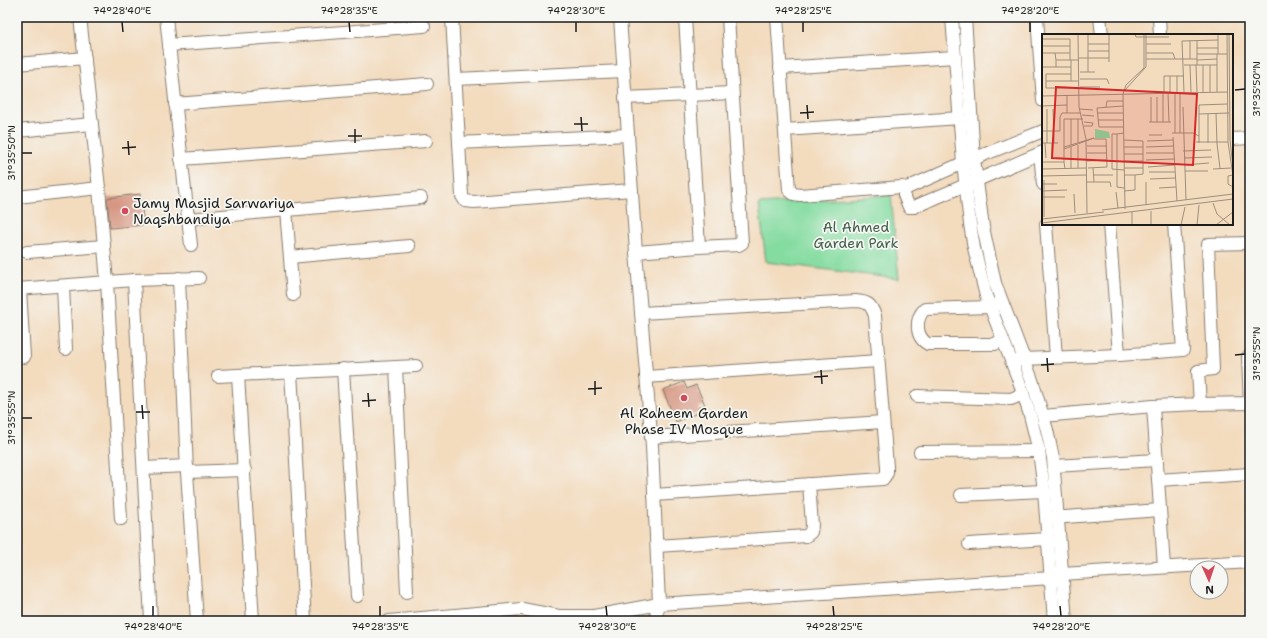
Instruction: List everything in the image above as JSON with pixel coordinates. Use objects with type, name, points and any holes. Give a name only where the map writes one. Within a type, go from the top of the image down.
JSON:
[{"type":"street","points":[[80,17],[108,282],[121,518]]},
{"type":"street","points":[[166,17],[191,245]]},
{"type":"street","points":[[456,17],[456,78],[459,143],[462,196],[465,202],[632,190]]},
{"type":"street","points":[[620,17],[636,252],[651,437],[659,604],[655,621]]},
{"type":"street","points":[[685,17],[699,247]]},
{"type":"street","points":[[636,252],[739,245],[742,243],[728,17]]},
{"type":"street","points":[[777,17],[790,190],[794,194],[800,195],[902,187],[907,188],[1042,131]]},
{"type":"street","points":[[952,17],[960,118],[969,161]]},
{"type":"street","points":[[965,17],[969,161],[971,183],[970,224],[974,248],[1018,361],[1023,394],[1039,451],[1044,491],[1052,518],[1048,539],[1066,621]]},
{"type":"street","points":[[1037,17],[1042,87]]},
{"type":"street","points":[[1100,17],[1102,34]]},
{"type":"street","points":[[1159,17],[1160,34]]},
{"type":"street","points":[[169,45],[424,26]]},
{"type":"street","points":[[780,68],[955,57]]},
{"type":"street","points":[[17,64],[85,58]]},
{"type":"street","points":[[456,78],[624,71]]},
{"type":"street","points":[[175,104],[427,84]]},
{"type":"street","points":[[625,98],[732,93]]},
{"type":"street","points":[[785,130],[960,118]]},
{"type":"street","points":[[17,131],[92,124]]},
{"type":"street","points":[[459,143],[628,135]]},
{"type":"street","points":[[1233,139],[1250,138]]},
{"type":"street","points":[[181,159],[426,141]]},
{"type":"street","points":[[907,188],[904,192],[904,196],[909,207],[914,207],[1042,153]]},
{"type":"street","points":[[17,197],[99,188]]},
{"type":"street","points":[[188,219],[421,198]]},
{"type":"street","points":[[286,210],[293,295]]},
{"type":"street","points":[[1046,225],[1056,357]]},
{"type":"street","points":[[1109,225],[1119,355]]},
{"type":"street","points":[[1018,361],[1056,357],[1119,355],[1183,350],[1174,225]]},
{"type":"street","points":[[1200,404],[1198,370],[1213,369],[1208,244],[1250,243]]},
{"type":"street","points":[[27,252],[104,246]]},
{"type":"street","points":[[290,257],[409,246]]},
{"type":"street","points":[[179,278],[187,469],[197,621]]},
{"type":"street","points":[[24,357],[18,289],[134,280],[199,278]]},
{"type":"street","points":[[134,280],[152,621]]},
{"type":"street","points":[[63,286],[66,349]]},
{"type":"street","points":[[641,313],[856,301],[865,302],[872,307],[875,316],[887,467],[887,473],[883,479],[654,495]]},
{"type":"street","points":[[995,305],[1002,340],[1032,380],[1043,416],[1054,466],[1052,518],[1057,576],[1054,621]]},
{"type":"street","points":[[995,305],[925,309],[921,312],[919,318],[919,335],[921,340],[928,344],[995,344],[1002,340]]},
{"type":"street","points":[[1043,416],[1153,406],[1250,403],[1248,357],[1250,357]]},
{"type":"street","points":[[646,377],[878,361]]},
{"type":"street","points":[[218,376],[416,366]]},
{"type":"street","points":[[396,367],[407,592]]},
{"type":"street","points":[[343,369],[356,596]]},
{"type":"street","points":[[291,372],[305,621]]},
{"type":"street","points":[[238,375],[254,621]]},
{"type":"street","points":[[917,396],[1011,399],[1023,394]]},
{"type":"street","points":[[1153,406],[1164,567]]},
{"type":"street","points":[[651,437],[883,422]]},
{"type":"street","points":[[920,452],[1039,451]]},
{"type":"street","points":[[1054,466],[1157,460]]},
{"type":"street","points":[[144,468],[244,470]]},
{"type":"street","points":[[1158,480],[1250,474]]},
{"type":"street","points":[[657,546],[806,536],[811,532],[812,525],[809,484]]},
{"type":"street","points":[[961,495],[1044,491]]},
{"type":"street","points":[[1052,518],[1160,510]]},
{"type":"street","points":[[969,544],[1048,539]]},
{"type":"street","points":[[389,621],[522,609],[559,616],[594,616],[659,604],[1250,562]]},
{"type":"green space","name":"Al Ahmed Garden Park","points":[[891,195],[899,279],[766,262],[759,204]]},
{"type":"building","name":"Jamy Masjid Sarwariya Naqshbandiya","points":[[140,194],[144,225],[110,228],[107,198]]},
{"type":"building","name":"Al Raheem Garden Phase IV Mosque","points":[[684,382],[687,389],[696,385],[705,405],[698,408],[700,412],[676,422],[663,390]]},
{"type":"place","name":"Jamy Masjid Sarwariya Naqshbandiya","points":[[125,211]]},
{"type":"place","name":"Al Raheem Garden Phase IV Mosque","points":[[684,398]]}]
